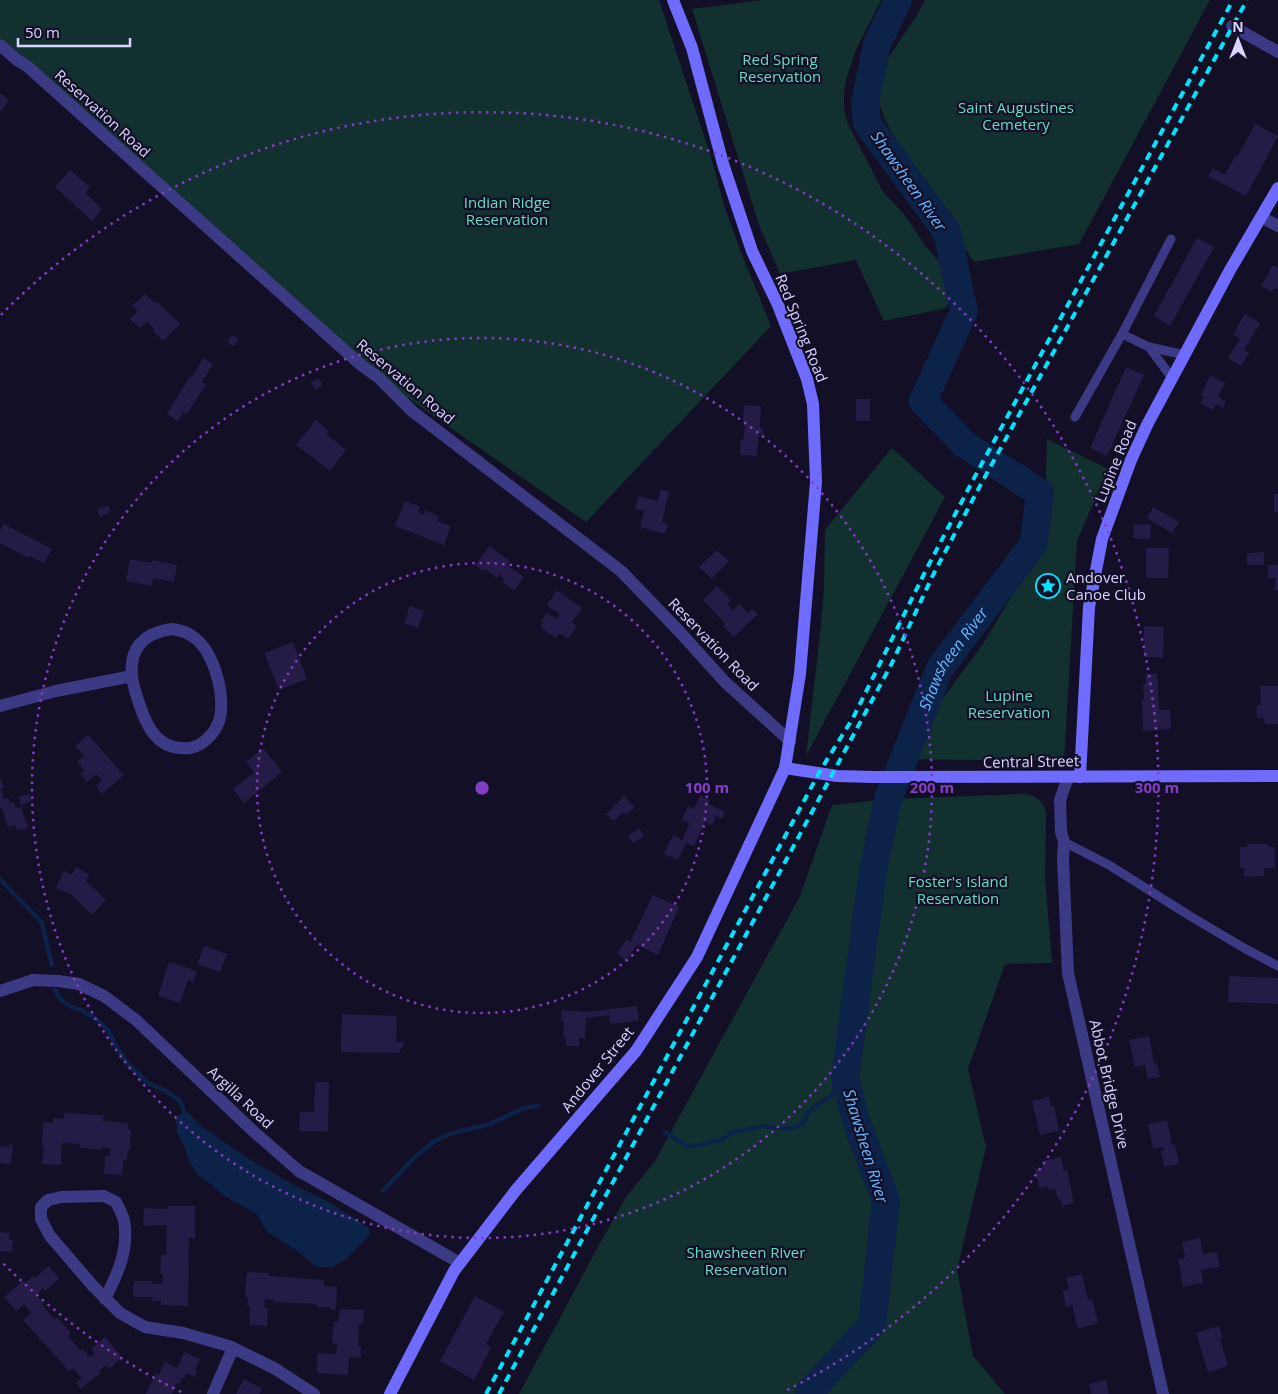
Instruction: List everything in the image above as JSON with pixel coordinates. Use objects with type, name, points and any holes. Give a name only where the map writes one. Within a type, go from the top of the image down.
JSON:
[{"type":"main road","name":"Red Spring Road","points":[[673,0],[692,48],[723,164],[739,214],[752,251],[778,306],[808,380],[813,404],[816,482],[800,674],[790,742]]},
{"type":"main road","name":"Lupine Road","points":[[1074,777],[1088,607],[1102,539],[1131,460],[1147,425],[1230,270],[1278,188]]},
{"type":"main road","name":"Andover Street","points":[[390,1394],[454,1271],[516,1190],[636,1051],[698,958],[785,768],[790,742]]},
{"type":"main road","name":"Central Street","points":[[785,768],[837,776],[873,778],[1278,776]]},
{"type":"street","points":[[1232,26],[1278,52]]},
{"type":"street","name":"Reservation Road","points":[[0,45],[34,73],[361,366],[378,378],[412,411],[621,571],[725,682],[790,742]]},
{"type":"street","points":[[1260,218],[1278,226]]},
{"type":"street","points":[[171,629],[183,631],[194,637],[203,646],[209,657],[220,688],[221,716],[217,728],[210,738],[199,745],[187,748],[174,748],[162,742],[153,734],[141,710],[132,676],[132,660],[137,647],[146,637],[158,631],[171,629]]},
{"type":"street","points":[[0,706],[56,691],[132,676]]},
{"type":"street","name":"Abbot Bridge Drive","points":[[1074,777],[1060,800],[1061,832],[1064,842],[1062,859],[1068,973],[1164,1394]]},
{"type":"street","name":"Argilla Road","points":[[0,991],[33,980],[41,980],[79,984],[104,996],[136,1020],[253,1132],[299,1171],[460,1263]]},
{"type":"street","points":[[105,1299],[118,1273],[122,1260],[124,1219],[116,1202],[104,1196],[61,1197],[48,1200],[41,1207],[41,1219],[50,1236],[105,1299],[120,1313],[145,1327],[183,1333],[233,1348],[274,1368],[314,1394]]},
{"type":"street","points":[[213,1394],[233,1348]]},
{"type":"lane","points":[[1075,417],[1122,334],[1171,239]]},
{"type":"lane","points":[[1122,334],[1149,348],[1184,355]]},
{"type":"lane","points":[[1149,348],[1172,378]]},
{"type":"lane","points":[[1064,842],[1109,865],[1190,916],[1278,966]]},
{"type":"green space","name":"Indian Ridge Reservation","points":[[0,0],[659,0],[711,157],[724,205],[771,326],[586,522],[379,378],[27,66],[0,38]]},
{"type":"green space","name":"Red Spring Reservation","points":[[763,0],[881,0],[856,50],[846,79],[844,109],[848,124],[883,192],[904,214],[953,282],[954,290],[946,308],[884,321],[856,260],[780,274],[759,225],[692,9]]},
{"type":"green space","name":"Saint Augustines Cemetery","points":[[925,0],[1210,0],[1079,244],[974,262],[919,181],[885,120],[878,94],[886,61]]},
{"type":"green space","name":"Lupine Reservation","points":[[1047,439],[1108,469],[1077,541],[1064,761],[894,759],[983,644],[1044,541]]},
{"type":"green space","points":[[892,448],[945,497],[806,756],[824,589],[825,530]]},
{"type":"green space","points":[[1030,795],[1037,799],[1043,804],[1046,812],[1045,877],[1052,963],[1005,964],[968,1069],[986,1147],[957,1270],[973,1356],[1005,1394],[519,1394],[626,1197],[655,1161],[800,896],[832,805],[888,799]]},
{"type":"water","points":[[189,1113],[200,1125],[252,1161],[329,1202],[368,1227],[370,1235],[345,1260],[332,1267],[317,1267],[293,1248],[267,1232],[257,1214],[224,1196],[198,1175],[189,1161],[177,1132],[176,1119],[179,1114]]},
{"type":"building","points":[[0,93],[9,100],[0,112]]},
{"type":"building","points":[[1255,124],[1278,136],[1246,196],[1208,176],[1213,168],[1225,175]]},
{"type":"building","points":[[70,170],[90,187],[85,193],[102,209],[92,221],[55,187]]},
{"type":"building","points":[[1197,238],[1214,247],[1170,326],[1154,316]]},
{"type":"building","points":[[1273,265],[1278,268],[1278,290],[1275,288],[1272,292],[1261,286]]},
{"type":"building","points":[[145,294],[155,303],[157,302],[180,324],[163,341],[153,331],[154,329],[147,321],[140,328],[130,319],[138,311],[132,306]]},
{"type":"building","points":[[1245,314],[1260,323],[1244,350],[1249,353],[1241,366],[1228,358],[1240,339],[1233,334]]},
{"type":"building","points":[[232,335],[239,339],[234,347],[227,342]]},
{"type":"building","points":[[203,358],[213,364],[202,382],[206,384],[187,414],[183,412],[178,421],[167,414]]},
{"type":"building","points":[[1126,367],[1144,375],[1107,456],[1090,448]]},
{"type":"building","points":[[1210,375],[1225,383],[1218,397],[1226,401],[1223,408],[1216,404],[1213,410],[1200,404],[1204,397],[1201,395]]},
{"type":"building","points":[[319,378],[323,386],[315,390],[311,382]]},
{"type":"building","points":[[856,399],[870,399],[870,421],[856,421]]},
{"type":"building","points":[[744,405],[761,406],[760,428],[763,428],[763,435],[759,434],[757,456],[740,455],[741,439],[744,439]]},
{"type":"building","points":[[316,420],[329,431],[326,434],[346,450],[330,471],[296,445]]},
{"type":"building","points":[[661,489],[669,492],[662,522],[668,524],[665,534],[640,527],[644,511],[635,509],[639,496],[658,501]]},
{"type":"building","points":[[1274,494],[1278,494],[1278,512],[1274,512]]},
{"type":"building","points":[[405,501],[420,507],[418,512],[423,515],[425,510],[439,516],[437,521],[451,526],[444,545],[395,526]]},
{"type":"building","points":[[108,505],[111,512],[100,517],[97,510]]},
{"type":"building","points":[[1153,507],[1179,522],[1172,533],[1147,518]]},
{"type":"building","points":[[4,524],[52,549],[44,563],[29,556],[28,558],[0,543],[0,531]]},
{"type":"building","points":[[1134,524],[1151,525],[1150,539],[1133,538]]},
{"type":"building","points":[[489,546],[510,561],[507,565],[524,577],[514,591],[502,582],[504,579],[499,575],[497,578],[485,569],[484,571],[475,566]]},
{"type":"building","points":[[1146,548],[1169,548],[1168,578],[1146,578]]},
{"type":"building","points":[[717,550],[729,561],[712,579],[699,567]]},
{"type":"building","points":[[1264,552],[1264,565],[1247,565],[1247,553]]},
{"type":"building","points":[[130,559],[152,563],[152,560],[177,565],[174,582],[153,578],[152,586],[126,581]]},
{"type":"building","points":[[1268,565],[1278,565],[1278,590],[1275,590],[1275,578],[1268,578]]},
{"type":"building","points":[[717,586],[731,600],[727,604],[733,610],[739,604],[748,613],[752,609],[758,614],[734,637],[723,626],[725,623],[703,600]]},
{"type":"building","points":[[557,590],[582,608],[572,622],[577,626],[568,639],[559,633],[556,638],[540,627],[543,623],[541,621],[547,613],[556,619],[560,614],[547,605]]},
{"type":"building","points":[[410,606],[424,611],[418,628],[404,623]]},
{"type":"building","points":[[1144,626],[1164,627],[1163,658],[1144,657]]},
{"type":"building","points":[[293,642],[307,679],[279,690],[264,653]]},
{"type":"building","points":[[1157,673],[1159,710],[1170,710],[1171,729],[1143,731],[1142,699],[1144,699],[1143,684],[1146,684],[1145,674]]},
{"type":"building","points":[[1260,686],[1278,686],[1278,724],[1265,724],[1264,718],[1257,718],[1257,705],[1261,705]]},
{"type":"building","points":[[88,735],[124,775],[102,794],[96,786],[102,781],[96,774],[87,782],[80,774],[85,771],[77,762],[84,756],[75,746]]},
{"type":"building","points":[[263,748],[282,772],[244,803],[233,789],[254,772],[246,762]]},
{"type":"building","points":[[0,778],[4,787],[1,788],[4,799],[9,798],[10,803],[14,802],[16,808],[21,807],[28,828],[17,831],[15,825],[8,827],[2,808],[0,809]]},
{"type":"building","points":[[29,794],[31,801],[21,805],[19,797]]},
{"type":"building","points":[[700,795],[710,800],[708,804],[725,812],[722,819],[716,816],[712,825],[705,822],[694,846],[686,843],[678,860],[664,854],[673,835],[682,840],[690,823],[682,820],[688,806],[694,809]]},
{"type":"building","points":[[624,796],[635,807],[626,815],[623,812],[614,821],[606,814]]},
{"type":"building","points":[[639,828],[644,836],[633,843],[628,836]]},
{"type":"building","points":[[1247,844],[1268,844],[1268,847],[1275,847],[1275,868],[1264,868],[1264,876],[1244,877],[1244,868],[1240,868],[1240,847],[1247,847]]},
{"type":"building","points":[[76,867],[89,874],[86,881],[106,900],[92,915],[72,895],[56,888],[64,871],[72,875]]},
{"type":"building","points":[[653,895],[679,907],[658,955],[637,945],[626,961],[617,953],[627,939],[630,942]]},
{"type":"building","points":[[204,946],[227,954],[220,972],[197,964]]},
{"type":"building","points":[[169,962],[197,971],[193,982],[188,980],[180,1003],[158,996]]},
{"type":"building","points":[[1229,976],[1278,978],[1278,1004],[1228,1002]]},
{"type":"building","points":[[637,1006],[639,1021],[610,1024],[609,1015],[586,1018],[585,1038],[579,1038],[579,1046],[566,1046],[566,1037],[563,1037],[564,1022],[561,1021],[562,1010],[587,1012]]},
{"type":"building","points":[[342,1014],[397,1016],[396,1042],[405,1042],[399,1053],[341,1052]]},
{"type":"building","points":[[1149,1036],[1154,1063],[1157,1063],[1160,1077],[1148,1079],[1145,1065],[1135,1067],[1129,1040]]},
{"type":"building","points":[[315,1082],[329,1082],[328,1132],[299,1131],[300,1112],[314,1112]]},
{"type":"building","points":[[1049,1097],[1051,1107],[1054,1106],[1059,1131],[1040,1135],[1032,1101]]},
{"type":"building","points":[[64,1113],[104,1115],[103,1121],[128,1123],[128,1129],[131,1130],[130,1150],[128,1150],[127,1160],[123,1160],[122,1175],[104,1174],[105,1155],[109,1156],[110,1148],[101,1147],[101,1150],[80,1148],[80,1144],[62,1143],[61,1165],[42,1164],[44,1147],[42,1147],[43,1122],[53,1123],[53,1118],[64,1119]]},
{"type":"building","points":[[1167,1120],[1172,1145],[1175,1144],[1179,1164],[1164,1167],[1161,1151],[1164,1150],[1163,1147],[1153,1149],[1148,1124]]},
{"type":"building","points":[[9,1144],[13,1145],[11,1164],[0,1163],[0,1146],[9,1147]]},
{"type":"building","points":[[1061,1157],[1064,1171],[1067,1170],[1074,1203],[1062,1206],[1055,1189],[1049,1190],[1048,1186],[1039,1188],[1035,1169],[1044,1167],[1042,1161]]},
{"type":"building","points":[[168,1206],[195,1206],[195,1238],[189,1238],[188,1306],[161,1305],[161,1301],[152,1301],[153,1297],[133,1297],[134,1281],[152,1281],[152,1284],[162,1284],[163,1274],[160,1274],[161,1255],[166,1255],[167,1225],[143,1226],[144,1208],[168,1209]]},
{"type":"building","points":[[0,1232],[10,1233],[9,1240],[13,1240],[12,1252],[0,1251]]},
{"type":"building","points":[[1200,1238],[1203,1254],[1217,1252],[1220,1267],[1201,1270],[1203,1283],[1183,1287],[1178,1259],[1185,1258],[1182,1242]]},
{"type":"building","points":[[49,1266],[59,1278],[45,1291],[43,1288],[36,1295],[54,1319],[57,1317],[71,1333],[68,1336],[81,1351],[83,1349],[90,1357],[95,1353],[91,1349],[105,1337],[122,1357],[109,1369],[106,1365],[99,1371],[100,1373],[81,1389],[76,1383],[82,1378],[73,1368],[69,1371],[23,1320],[31,1313],[24,1304],[16,1311],[4,1297],[23,1281],[25,1283],[33,1276],[35,1278]]},
{"type":"building","points":[[247,1272],[269,1273],[269,1276],[324,1280],[324,1286],[337,1287],[336,1310],[330,1310],[330,1307],[316,1307],[317,1304],[274,1302],[274,1300],[265,1299],[264,1308],[268,1308],[267,1326],[249,1325],[250,1306],[247,1306],[248,1297],[245,1297]]},
{"type":"building","points":[[1082,1274],[1088,1300],[1092,1299],[1098,1323],[1078,1329],[1072,1305],[1066,1307],[1063,1291],[1069,1289],[1066,1278]]},
{"type":"building","points":[[475,1296],[504,1312],[486,1344],[491,1348],[474,1380],[440,1361]]},
{"type":"building","points":[[340,1309],[364,1310],[363,1324],[359,1324],[358,1346],[361,1346],[361,1358],[349,1357],[348,1375],[317,1373],[317,1353],[336,1354],[337,1344],[332,1343],[334,1322],[338,1322]]},
{"type":"building","points":[[1219,1326],[1223,1338],[1220,1339],[1228,1366],[1208,1372],[1196,1333]]},
{"type":"building","points":[[184,1352],[200,1359],[195,1370],[197,1371],[195,1377],[186,1373],[184,1379],[182,1378],[179,1384],[176,1383],[172,1394],[146,1394],[156,1373],[159,1375],[165,1362],[177,1368]]},
{"type":"building","points":[[244,1379],[262,1389],[259,1394],[236,1394]]},
{"type":"building","points":[[1106,1380],[1109,1394],[1091,1394],[1089,1384]]},
{"type":"waterway","name":"Shawsheen River","points":[[809,1394],[872,1325],[886,1201],[857,1124],[845,1078],[873,871],[888,799],[940,668],[1034,543],[1040,493],[964,444],[923,401],[964,311],[947,232],[867,123],[865,102],[877,44],[898,0]]},
{"type":"waterway","points":[[0,879],[42,923],[52,965]]},
{"type":"waterway","points":[[55,990],[61,1000],[93,1017],[108,1030],[127,1063],[148,1083],[166,1091],[180,1101],[186,1117]]},
{"type":"waterway","points":[[665,1132],[687,1146],[721,1140],[734,1132],[765,1126],[788,1129],[797,1127],[805,1121],[807,1114],[831,1096],[845,1078]]},
{"type":"waterway","points":[[383,1190],[415,1157],[433,1142],[449,1134],[490,1124],[524,1108],[538,1106]]},
{"type":"railway","points":[[486,1394],[820,771],[853,718],[973,480],[1233,0]]},
{"type":"railway","points":[[499,1394],[891,665],[934,573],[981,484],[1247,0]]},
{"type":"place","name":"Andover Canoe Club","points":[[1048,586]]},
{"type":"park label","name":"Foster's Island Reservation","points":[[958,890]]},
{"type":"park label","name":"Shawsheen River Reservation","points":[[746,1260]]}]
